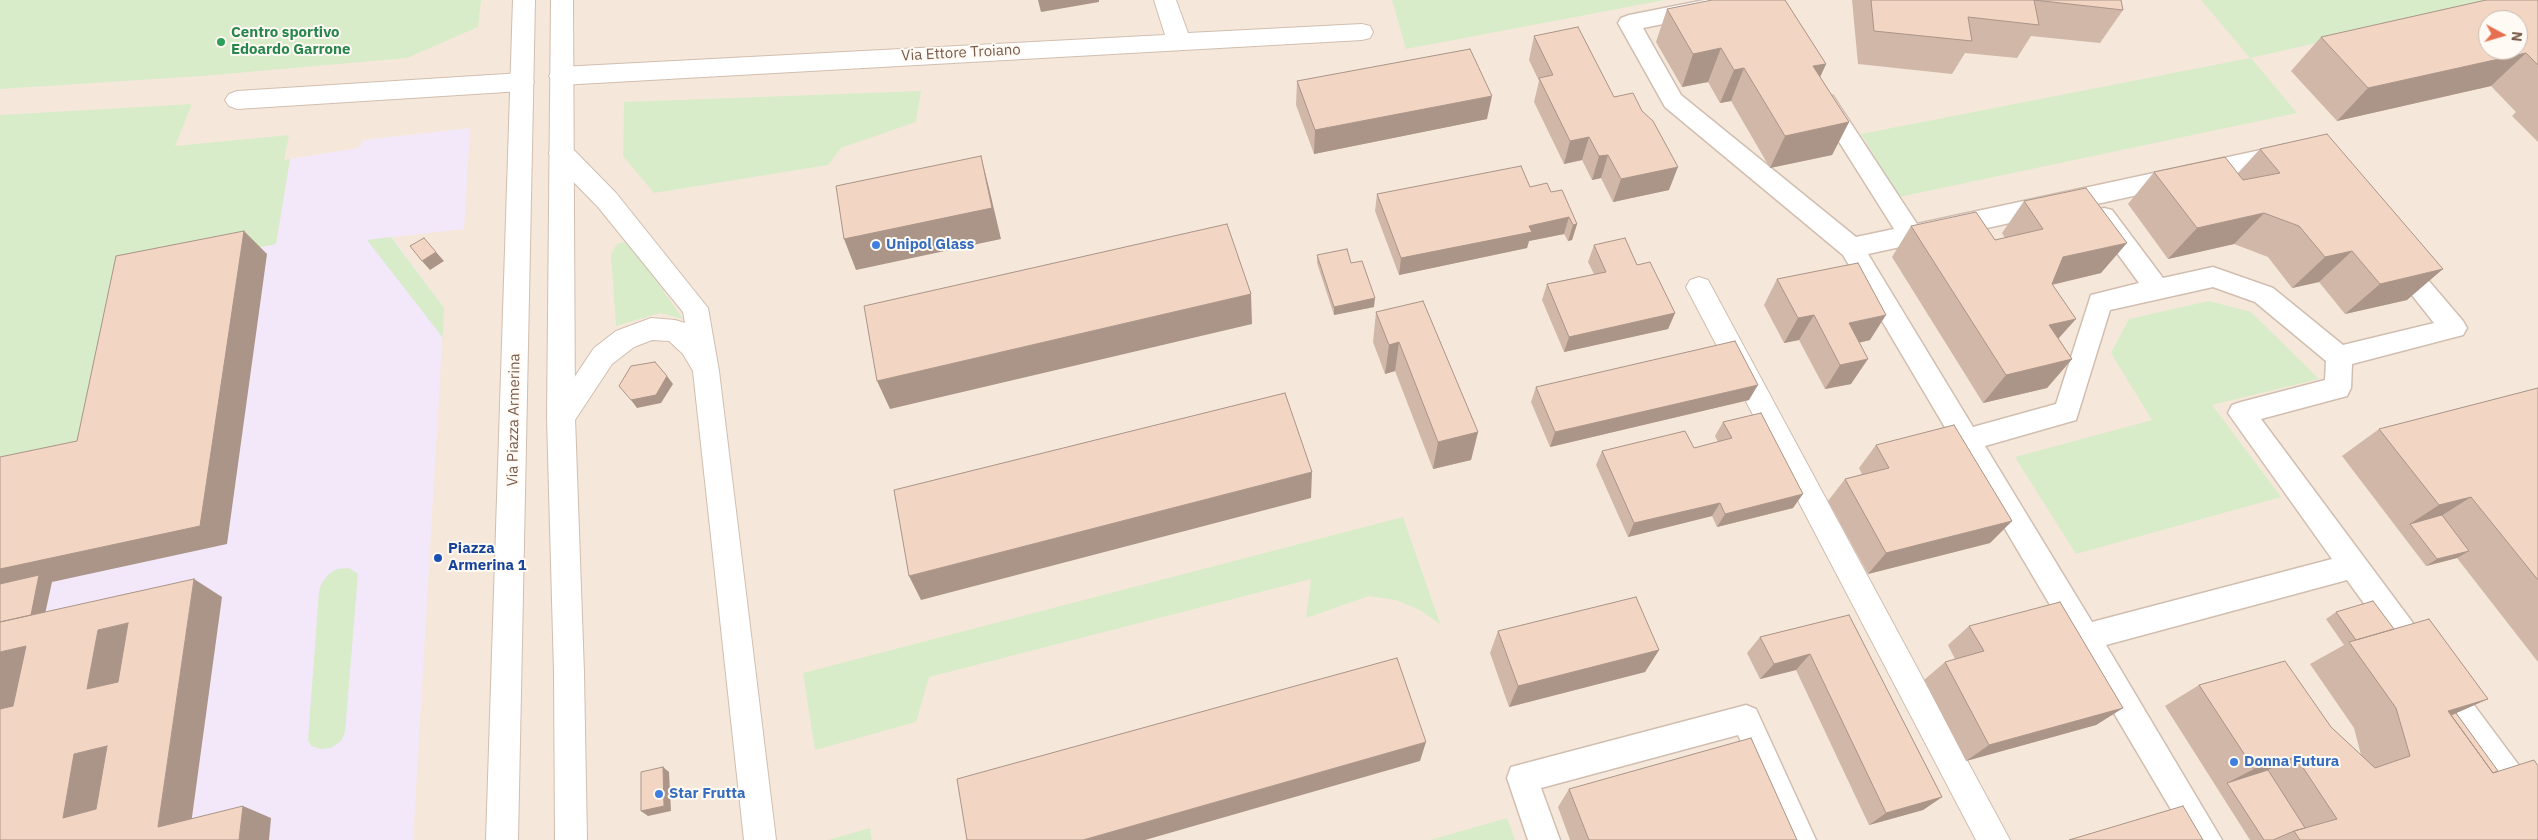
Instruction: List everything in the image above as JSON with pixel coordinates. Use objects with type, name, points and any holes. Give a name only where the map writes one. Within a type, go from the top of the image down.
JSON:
[{"type":"street","name":"Via Piazza Armerina","points":[[502,840],[524,0]]},
{"type":"street","points":[[562,0],[561,418],[569,673],[570,840]]},
{"type":"street","points":[[1165,0],[1179,41]]},
{"type":"street","name":"Via Ettore Troiano","points":[[561,76],[1362,32]]},
{"type":"street","points":[[237,100],[522,82]]},
{"type":"street","points":[[561,153],[607,200],[695,308],[706,371],[760,840]]},
{"type":"street","points":[[1699,287],[1994,840]]},
{"type":"street","points":[[561,418],[603,356],[625,339],[651,329],[675,331],[692,346],[706,371]]},
{"type":"lane","points":[[1743,0],[1629,23],[1673,100],[1852,248],[2206,840]]},
{"type":"lane","points":[[1814,84],[1911,235]]},
{"type":"lane","points":[[1852,248],[2302,150],[2309,157]]},
{"type":"lane","points":[[2089,196],[2157,289]]},
{"type":"lane","points":[[2339,357],[2454,328],[2384,246]]},
{"type":"lane","points":[[1966,440],[2067,412],[2100,302],[2157,289],[2213,277],[2264,295],[2339,357]]},
{"type":"lane","points":[[2339,357],[2338,388],[2241,413],[2538,817]]},
{"type":"lane","points":[[2085,637],[2354,566]]},
{"type":"lane","points":[[1544,840],[1522,778],[1746,719],[1800,840]]},
{"type":"shaded area","points":[[0,0],[2538,0],[2538,840],[0,840]]},
{"type":"shaded area","points":[[470,128],[464,229],[392,237],[444,308],[413,840],[0,840],[0,458],[131,273],[276,244],[290,159],[358,148],[364,140]]},
{"type":"green space","name":"Centro sportivo Edoardo Garrone","points":[[0,0],[481,0],[478,27],[407,58],[202,76],[0,89]]},
{"type":"green space","points":[[1392,0],[1665,0],[1406,49]]},
{"type":"green space","points":[[2201,0],[2504,0],[2251,58],[2297,113],[1899,197],[1861,134],[2250,58]]},
{"type":"green space","points":[[921,91],[916,122],[841,148],[828,165],[654,193],[623,156],[624,102]]},
{"type":"green space","points":[[192,104],[175,146],[289,135],[284,160],[290,159],[276,244],[131,273],[97,438],[0,458],[0,115]]},
{"type":"green space","points":[[391,237],[444,308],[443,338],[367,240]]},
{"type":"green space","points":[[623,242],[633,247],[683,319],[660,313],[616,326],[611,254],[617,244]]},
{"type":"green space","points":[[2209,301],[2251,312],[2319,379],[2212,405],[2281,497],[2076,554],[2015,457],[2152,420],[2111,353],[2129,319]]},
{"type":"green space","points":[[1403,517],[1440,624],[1420,610],[1396,600],[1369,596],[1306,618],[1311,579],[929,677],[916,722],[815,750],[803,673]]},
{"type":"green space","points":[[349,568],[358,574],[345,732],[341,741],[331,748],[321,749],[311,746],[308,740],[319,591],[322,582],[329,574],[337,569]]},
{"type":"green space","points":[[1507,818],[1515,840],[1430,840]]},
{"type":"green space","points":[[870,828],[872,840],[828,840]]},
{"type":"building","points":[[1712,0],[1785,0],[1826,64],[1813,66],[1849,122],[1785,136],[1744,68],[1734,70],[1721,48],[1693,54],[1667,9]]},
{"type":"building","points":[[1871,0],[2034,0],[2039,25],[1968,17],[1972,41],[1874,31]]},
{"type":"building","points":[[2034,0],[2121,0],[2123,10]]},
{"type":"building","points":[[2486,0],[2538,0],[2538,65],[2528,55],[2528,10],[2478,10],[2478,60],[2494,60],[2368,88],[2321,37]]},
{"type":"building","points":[[1578,27],[1614,97],[1633,93],[1642,111],[1653,121],[1678,167],[1621,179],[1608,155],[1599,156],[1589,137],[1570,141],[1539,78],[1553,75],[1534,36]]},
{"type":"building","points":[[1470,49],[1492,96],[1315,130],[1297,81]]},
{"type":"building","points":[[2327,134],[2443,269],[2380,284],[2352,251],[2325,257],[2299,226],[2264,213],[2197,228],[2154,172],[2225,157],[2243,180],[2280,173],[2260,149]]},
{"type":"building","points":[[981,156],[992,208],[844,239],[836,186]]},
{"type":"building","points":[[1521,166],[1530,187],[1547,183],[1551,192],[1562,190],[1577,224],[1573,225],[1569,217],[1529,226],[1532,232],[1401,258],[1377,194]]},
{"type":"building","points":[[2086,188],[2127,243],[2063,257],[2052,284],[2076,319],[2049,325],[2072,359],[2006,375],[1911,226],[1976,212],[1995,240],[2043,229],[2024,201]]},
{"type":"building","points":[[1227,224],[1251,294],[877,381],[864,306]]},
{"type":"building","points":[[244,231],[200,526],[0,569],[0,457],[77,441],[116,256]]},
{"type":"building","points":[[424,238],[436,252],[422,261],[410,246]]},
{"type":"building","points":[[1625,238],[1637,265],[1650,262],[1675,313],[1569,337],[1547,284],[1606,272],[1594,245]]},
{"type":"building","points":[[1347,249],[1351,263],[1362,261],[1375,298],[1334,307],[1317,255]]},
{"type":"building","points":[[1858,263],[1886,315],[1849,323],[1868,359],[1840,365],[1814,315],[1798,318],[1777,279]]},
{"type":"building","points":[[1423,301],[1478,432],[1438,442],[1399,342],[1389,345],[1376,312]]},
{"type":"building","points":[[1735,341],[1758,385],[1555,432],[1536,387]]},
{"type":"building","points":[[655,362],[667,376],[656,395],[631,400],[619,386],[631,366]]},
{"type":"building","points":[[2538,388],[2538,580],[2471,497],[2439,505],[2379,429]]},
{"type":"building","points":[[1285,393],[1312,472],[909,576],[894,490]]},
{"type":"building","points":[[1761,413],[1803,494],[1725,514],[1720,503],[1634,523],[1602,451],[1685,431],[1694,448],[1732,438],[1723,422]]},
{"type":"building","points":[[1954,425],[2012,521],[1886,553],[1845,479],[1889,468],[1876,445]]},
{"type":"building","points":[[2442,515],[2469,551],[2437,559],[2410,524]]},
{"type":"building","points":[[39,575],[31,615],[0,622],[0,584]]},
{"type":"building","points":[[194,579],[158,827],[243,806],[239,840],[0,840],[0,709],[13,706],[26,646],[0,652],[0,622]],"holes":[[[128,623],[118,682],[87,689],[98,630]],[[107,746],[96,809],[63,818],[74,754]]]},
{"type":"building","points":[[1636,597],[1659,650],[1518,686],[1498,631]]},
{"type":"building","points":[[2373,601],[2394,629],[2356,640],[2336,612]]},
{"type":"building","points":[[2060,602],[2123,708],[1989,745],[1945,662],[1984,651],[1969,626]]},
{"type":"building","points":[[1849,615],[1942,797],[1886,813],[1810,654],[1774,664],[1760,637]]},
{"type":"building","points":[[2429,619],[2488,699],[2448,711],[2493,773],[2534,760],[2538,766],[2538,840],[2300,840],[2294,831],[2337,819],[2296,757],[2254,769],[2199,685],[2285,661],[2331,727],[2375,768],[2410,756],[2396,708],[2349,642]]},
{"type":"building","points":[[1397,658],[1426,742],[1083,840],[967,840],[957,779]]},
{"type":"building","points":[[2456,713],[2498,771],[2493,773],[2451,715]]},
{"type":"building","points":[[1751,738],[1797,840],[1589,840],[1569,789]]},
{"type":"building","points":[[663,767],[664,806],[641,811],[641,772]]},
{"type":"building","points":[[2268,770],[2305,828],[2273,840],[2264,840],[2227,783]]},
{"type":"building","points":[[2183,806],[2203,840],[2069,840]]},
{"type":"place","name":"Centro sportivo Edoardo Garrone","points":[[221,42]]},
{"type":"place","name":"Unipol Glass","points":[[876,245]]},
{"type":"place","name":"Piazza Armerina 1","points":[[438,558]]},
{"type":"place","name":"Donna Futura","points":[[2234,762]]},
{"type":"place","name":"Star Frutta","points":[[659,794]]}]
